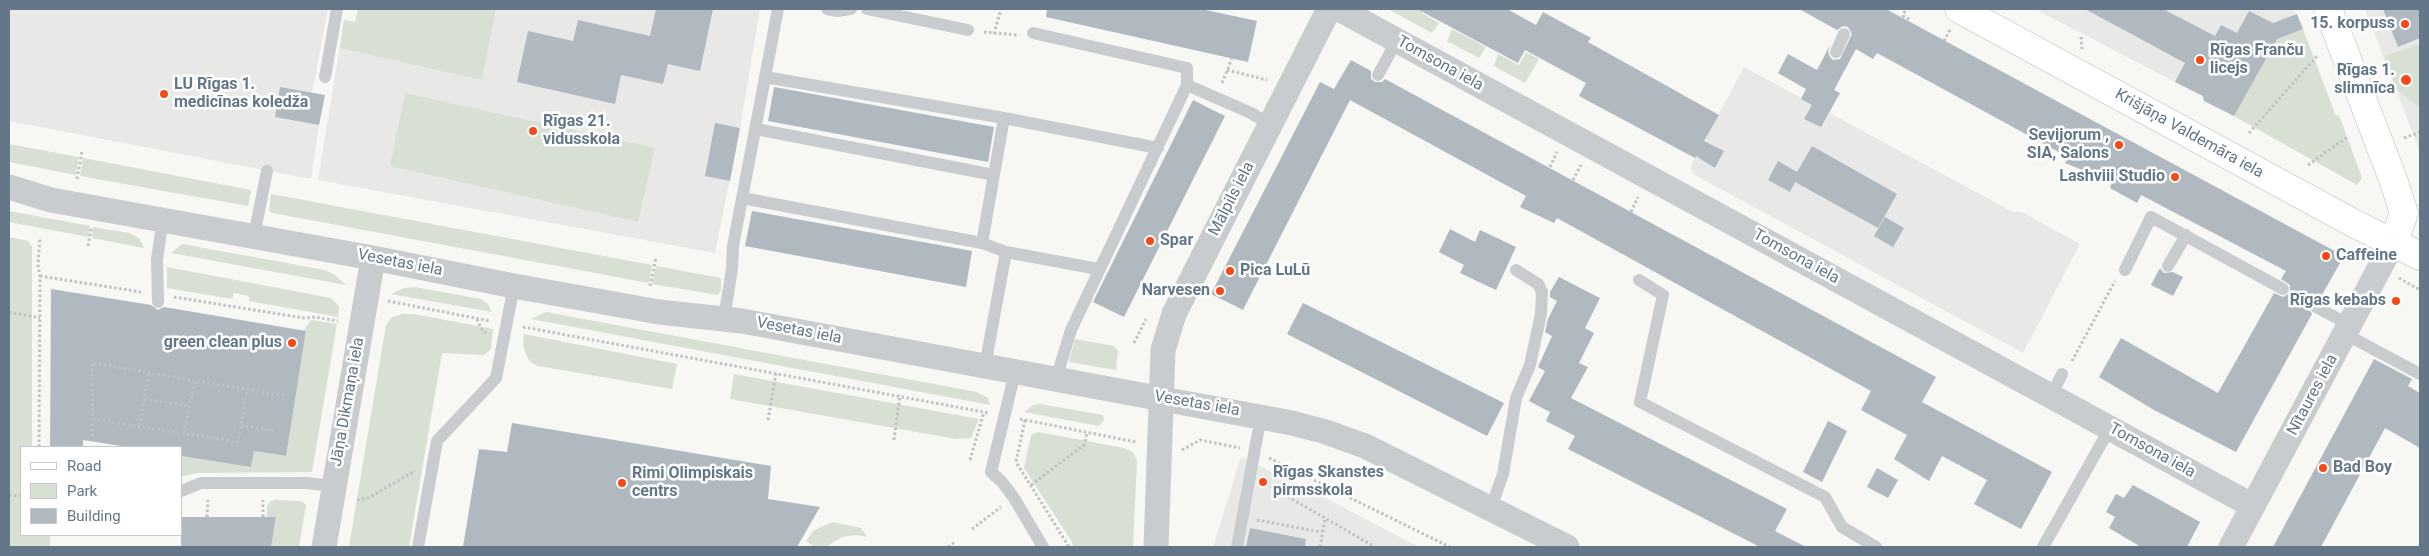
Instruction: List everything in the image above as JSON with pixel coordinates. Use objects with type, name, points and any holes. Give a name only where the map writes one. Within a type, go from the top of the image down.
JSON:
[{"type":"main road","name":"Krišjāņa Valdemāra iela","points":[[1959,9],[2355,224],[2420,256]]},
{"type":"main road","points":[[2328,9],[2404,213],[2394,242]]},
{"type":"street","name":"Mālpils iela","points":[[1156,547],[1163,350],[1174,314],[1329,9]]},
{"type":"street","name":"Tomsona iela","points":[[1339,9],[2253,506]]},
{"type":"street","name":"Vesetas iela","points":[[9,187],[51,200],[373,258],[514,286],[659,312],[724,318],[1261,416],[1346,438],[1567,547]]},
{"type":"street","name":"Nītaures iela","points":[[2231,547],[2394,242]]},
{"type":"street","name":"Jāņa Dikmaņa iela","points":[[324,547],[373,258]]},
{"type":"lane","points":[[325,76],[337,9]]},
{"type":"lane","points":[[724,318],[732,269],[733,246],[778,9]]},
{"type":"lane","points":[[827,9],[838,11],[851,9]]},
{"type":"lane","points":[[867,9],[968,30]]},
{"type":"lane","points":[[1033,33],[1187,68],[1186,85],[1071,330],[1059,363],[1056,379]]},
{"type":"lane","points":[[1836,52],[1844,34]]},
{"type":"lane","points":[[1378,75],[1396,40]]},
{"type":"lane","points":[[765,77],[1004,118],[1158,148]]},
{"type":"lane","points":[[1186,85],[1251,113],[1271,125]]},
{"type":"lane","points":[[982,243],[1004,118]]},
{"type":"lane","points":[[756,129],[994,175]]},
{"type":"lane","points":[[254,236],[267,171]]},
{"type":"lane","points":[[742,198],[982,243],[1006,252],[1098,269]]},
{"type":"lane","points":[[2125,270],[2151,218],[2283,288]]},
{"type":"lane","points":[[158,302],[157,259],[163,219]]},
{"type":"lane","points":[[2168,266],[2186,235]]},
{"type":"lane","points":[[985,366],[1006,252]]},
{"type":"lane","points":[[1491,508],[1504,474],[1516,398],[1530,365],[1541,314],[1542,292],[1538,284],[1516,270]]},
{"type":"lane","points":[[1639,280],[1663,295],[1640,402],[1825,498],[1842,527],[1876,547]]},
{"type":"lane","points":[[418,547],[437,441],[496,378],[514,286]]},
{"type":"lane","points":[[2316,306],[2348,330],[2420,374]]},
{"type":"lane","points":[[1015,372],[991,472],[1002,482],[1014,498],[1043,547]]},
{"type":"lane","points":[[2051,396],[2068,372]]},
{"type":"lane","points":[[1237,547],[1253,450],[1261,416]]},
{"type":"lane","points":[[2043,547],[2110,428]]},
{"type":"lane","points":[[182,491],[202,483],[306,483],[334,486]]},
{"type":"path","points":[[994,34],[1001,9]]},
{"type":"path","points":[[1905,12],[1902,16],[1911,20]]},
{"type":"path","points":[[968,30],[994,34],[1016,35],[1033,33]]},
{"type":"path","points":[[2249,133],[2318,55]]},
{"type":"path","points":[[1216,98],[1232,58]]},
{"type":"path","points":[[1228,70],[1268,80]]},
{"type":"path","points":[[2404,138],[2420,132]]},
{"type":"path","points":[[2308,165],[2349,136]]},
{"type":"path","points":[[77,179],[82,151]]},
{"type":"path","points":[[88,246],[93,223]]},
{"type":"path","points":[[39,446],[40,276],[38,264],[40,237]]},
{"type":"path","points":[[650,286],[656,258]]},
{"type":"path","points":[[2068,372],[2072,360],[2112,286],[2125,270]]},
{"type":"path","points":[[2392,275],[2420,290]]},
{"type":"path","points":[[384,300],[495,322]]},
{"type":"path","points":[[9,312],[40,318]]},
{"type":"path","points":[[304,318],[315,317],[361,324]]},
{"type":"path","points":[[525,328],[992,413]]},
{"type":"path","points":[[93,436],[92,363],[286,396]]},
{"type":"path","points":[[140,426],[149,372]]},
{"type":"path","points":[[768,420],[776,373]]},
{"type":"path","points":[[184,433],[195,380]]},
{"type":"path","points":[[93,419],[238,442],[247,389]]},
{"type":"path","points":[[894,440],[900,395]]},
{"type":"path","points":[[145,399],[190,406]]},
{"type":"path","points":[[970,460],[984,412]]},
{"type":"path","points":[[1020,419],[1143,443]]},
{"type":"path","points":[[1025,420],[1016,462],[1069,547]]},
{"type":"path","points":[[241,425],[273,431]]},
{"type":"path","points":[[1026,488],[1084,445],[1087,432]]},
{"type":"path","points":[[1177,449],[1183,450],[1200,440],[1253,450],[1450,547]]},
{"type":"path","points":[[357,500],[368,498],[433,460]]},
{"type":"path","points":[[1248,480],[1269,485],[1375,547]]},
{"type":"path","points":[[972,529],[1004,505]]},
{"type":"path","points":[[1242,518],[1321,532]]},
{"type":"path","points":[[1320,547],[1321,532],[1325,519]]},
{"type":"path","points":[[948,547],[954,542]]},
{"type":"shaded area","name":"LU Rīgas 1. medicīnas koledža","points":[[9,9],[328,9],[312,93],[319,125],[311,179],[9,121]]},
{"type":"shaded area","name":"Rīgas 21. vidusskola","points":[[358,9],[760,9],[739,134],[715,253],[318,180],[344,20],[355,22]]},
{"type":"shaded area","name":"Rīgas Franču licejs","points":[[2035,9],[2294,9],[2303,29],[2277,39],[2234,116],[2204,101],[2202,96]]},
{"type":"shaded area","name":"Rīgas 1. slimnīca","points":[[2365,9],[2420,9],[2420,152]]},
{"type":"shaded area","points":[[1744,67],[2013,212],[2022,212],[2080,244],[2023,353],[1693,174],[1691,166]]},
{"type":"shaded area","name":"Rīgas Skanstes pirmsskola","points":[[1241,457],[1333,502],[1419,547],[1213,547]]},
{"type":"green space","points":[[358,9],[496,9],[482,80],[340,48],[344,20],[355,22]]},
{"type":"green space","points":[[1388,9],[1423,9],[1422,13],[1439,23],[1432,33]]},
{"type":"green space","points":[[1452,29],[1486,47],[1479,58],[1447,41]]},
{"type":"green space","points":[[2303,29],[2336,116],[2339,115],[2362,178],[2357,185],[2234,116],[2276,38]]},
{"type":"green space","points":[[2420,44],[2420,108],[2396,89],[2384,56]]},
{"type":"green space","points":[[1526,52],[1539,59],[1525,83],[1494,66],[1498,54],[1519,65]]},
{"type":"green space","points":[[405,93],[655,148],[638,222],[390,166]]},
{"type":"green space","points":[[9,144],[79,157],[76,175],[9,162]]},
{"type":"green space","points":[[83,158],[251,190],[248,206],[80,176]]},
{"type":"green space","points":[[271,194],[652,265],[649,283],[272,213],[269,211]]},
{"type":"green space","points":[[9,211],[90,226],[88,237],[9,222]]},
{"type":"green space","points":[[93,227],[129,233],[139,238],[144,248],[92,238]]},
{"type":"green space","points":[[9,237],[28,241],[32,247],[32,446],[20,446],[20,536],[50,536],[50,547],[9,547]]},
{"type":"green space","points":[[182,244],[325,270],[335,275],[346,285],[171,253]]},
{"type":"green space","points":[[656,266],[721,278],[721,291],[718,295],[652,284]]},
{"type":"green space","points":[[167,267],[331,298],[339,306],[338,317],[249,301],[249,296],[234,293],[232,299],[167,288]]},
{"type":"green space","points":[[415,287],[481,299],[488,304],[492,312],[391,294],[404,288]]},
{"type":"green space","points":[[546,312],[977,392],[988,398],[990,405],[531,319]]},
{"type":"green space","points":[[414,314],[493,329],[491,349],[484,355],[442,353],[409,547],[349,547],[386,325],[392,317]]},
{"type":"green space","points":[[311,320],[337,324],[312,472],[197,473],[182,477],[182,456],[251,467],[254,451],[286,456],[306,331],[304,330]]},
{"type":"green space","points":[[524,334],[677,364],[672,389],[538,366],[530,362],[526,354],[523,345]]},
{"type":"green space","points":[[1075,339],[1114,346],[1118,351],[1116,370],[1069,362]]},
{"type":"green space","points":[[734,374],[979,419],[971,438],[956,439],[730,399]]},
{"type":"green space","points":[[1040,404],[1103,415],[1104,420],[1099,426],[1024,412],[1033,405]]},
{"type":"green space","points":[[1038,432],[1124,448],[1133,452],[1137,461],[1133,547],[1073,547],[1072,542],[1024,468],[1031,435]]},
{"type":"green space","points":[[271,501],[301,501],[306,505],[299,547],[271,547],[276,517],[267,517],[267,506]]},
{"type":"green space","points":[[832,522],[861,528],[867,537],[857,535],[842,537],[825,547],[815,547],[806,541],[813,531]]},
{"type":"building","points":[[656,9],[713,9],[700,71],[668,64],[663,84],[621,75],[615,104],[517,82],[528,31],[573,41],[578,20],[650,36]]},
{"type":"building","points":[[1047,9],[1201,9],[1257,21],[1248,62],[1046,17]]},
{"type":"building","points":[[1417,9],[1507,9],[1536,25],[1543,12],[1591,38],[1588,42],[1719,115],[1704,141],[1724,151],[1715,168],[1696,156],[1695,158],[1579,96],[1586,83],[1525,50],[1518,63]]},
{"type":"building","points":[[1799,9],[1886,9],[2344,256],[2319,300],[2315,299],[2309,303],[2308,308],[2312,314],[2236,452],[2154,410],[2099,377],[2121,338],[2218,393],[2274,293],[2283,297],[2290,293],[2290,285],[2281,279],[2286,271],[2141,195],[2137,203],[2110,188],[2112,182],[2065,163],[2068,157],[1877,53],[1873,59],[1856,49],[1834,90],[1840,93],[1821,127],[1804,119],[1812,105],[1801,99],[1806,89],[1778,73],[1788,54],[1817,70],[1830,45],[1828,52],[1830,57],[1833,60],[1840,59],[1852,34],[1848,27],[1843,26],[1837,30]]},
{"type":"building","name":"Rīgas Franču licejs","points":[[2085,9],[2163,9],[2215,36],[2221,25],[2237,33],[2249,11],[2273,23],[2297,14],[2303,29],[2277,39],[2234,116],[2204,101],[2203,96],[2175,82],[2185,63]]},
{"type":"building","name":"15. korpuss","points":[[2383,9],[2420,9],[2420,38],[2398,47]]},
{"type":"building","points":[[1351,60],[1371,71],[1371,79],[1375,82],[1382,82],[1385,79],[1936,377],[1922,402],[2052,472],[2021,529],[1974,504],[1987,480],[1942,456],[1929,481],[1894,459],[1907,435],[1861,410],[1871,391],[1557,218],[1554,223],[1520,207],[1526,196],[1350,100],[1243,310],[1211,294],[1320,82],[1334,89]]},
{"type":"building","points":[[280,87],[325,95],[319,125],[275,117]]},
{"type":"building","points":[[774,87],[994,127],[988,162],[768,121]]},
{"type":"building","points":[[1193,100],[1225,116],[1124,317],[1093,302]]},
{"type":"building","points":[[715,123],[740,128],[730,181],[705,176]]},
{"type":"building","points":[[1812,146],[1897,194],[1878,228],[1795,182],[1790,192],[1768,180],[1778,161],[1797,172]]},
{"type":"building","points":[[752,211],[972,251],[966,287],[745,246]]},
{"type":"building","points":[[1885,217],[1904,228],[1893,247],[1874,236]]},
{"type":"building","points":[[1450,229],[1475,242],[1480,230],[1516,247],[1496,290],[1460,273],[1464,265],[1439,252]]},
{"type":"building","points":[[2160,268],[2164,273],[2173,272],[2183,277],[2173,296],[2151,285]]},
{"type":"building","points":[[1559,277],[1600,298],[1585,328],[1594,333],[1579,363],[1588,367],[1571,398],[1787,509],[1775,531],[1806,547],[1760,547],[1568,449],[1575,436],[1546,421],[1550,412],[1529,401],[1545,371],[1538,367],[1552,336],[1545,332],[1548,319],[1557,301],[1550,297],[1550,292]]},
{"type":"building","points":[[51,289],[151,305],[158,310],[164,307],[306,331],[286,456],[254,451],[251,467],[182,456],[182,446],[122,446],[83,440],[83,446],[50,446]]},
{"type":"building","points":[[1303,303],[1504,403],[1487,436],[1287,334]]},
{"type":"building","points":[[2374,359],[2412,379],[2408,386],[2420,393],[2420,448],[2385,428],[2321,547],[2273,547]]},
{"type":"building","points":[[1828,421],[1847,431],[1822,482],[1803,472]]},
{"type":"building","name":"Rimi Olimpiskais centrs","points":[[512,423],[771,466],[768,499],[820,507],[797,547],[463,547],[479,449],[507,452]]},
{"type":"building","points":[[1877,468],[1898,480],[1888,498],[1867,487]]},
{"type":"building","points":[[2133,485],[2200,522],[2187,547],[2141,547],[2109,528],[2115,517],[2106,512],[2116,494],[2124,498]]},
{"type":"building","points":[[182,517],[276,517],[271,547],[181,547]]},
{"type":"building","points":[[1250,528],[1306,539],[1305,547],[1246,547]]},
{"type":"place","name":"15. korpuss","points":[[2405,24]]},
{"type":"place","name":"Rīgas Franču licejs","points":[[2200,60]]},
{"type":"place","name":"Rīgas 1. slimnīca","points":[[2406,80]]},
{"type":"place","name":"LU Rīgas 1. medicīnas koledža","points":[[164,94]]},
{"type":"place","name":"Rīgas 21. vidusskola","points":[[533,131]]},
{"type":"place","name":"Sevijorum , SIA, Salons","points":[[2119,145]]},
{"type":"place","name":"Lashviii Studio","points":[[2175,177]]},
{"type":"place","name":"Spar","points":[[1150,241]]},
{"type":"place","name":"Caffeine","points":[[2326,256]]},
{"type":"place","name":"Pica LuLū","points":[[1230,271]]},
{"type":"place","name":"Narvesen","points":[[1220,291]]},
{"type":"place","name":"Rīgas kebabs","points":[[2396,301]]},
{"type":"place","name":"green clean plus","points":[[292,343]]},
{"type":"place","name":"Bad Boy","points":[[2323,468]]},
{"type":"place","name":"Rīgas Skanstes pirmsskola","points":[[1263,482]]},
{"type":"place","name":"Rimi Olimpiskais centrs","points":[[622,483]]}]
